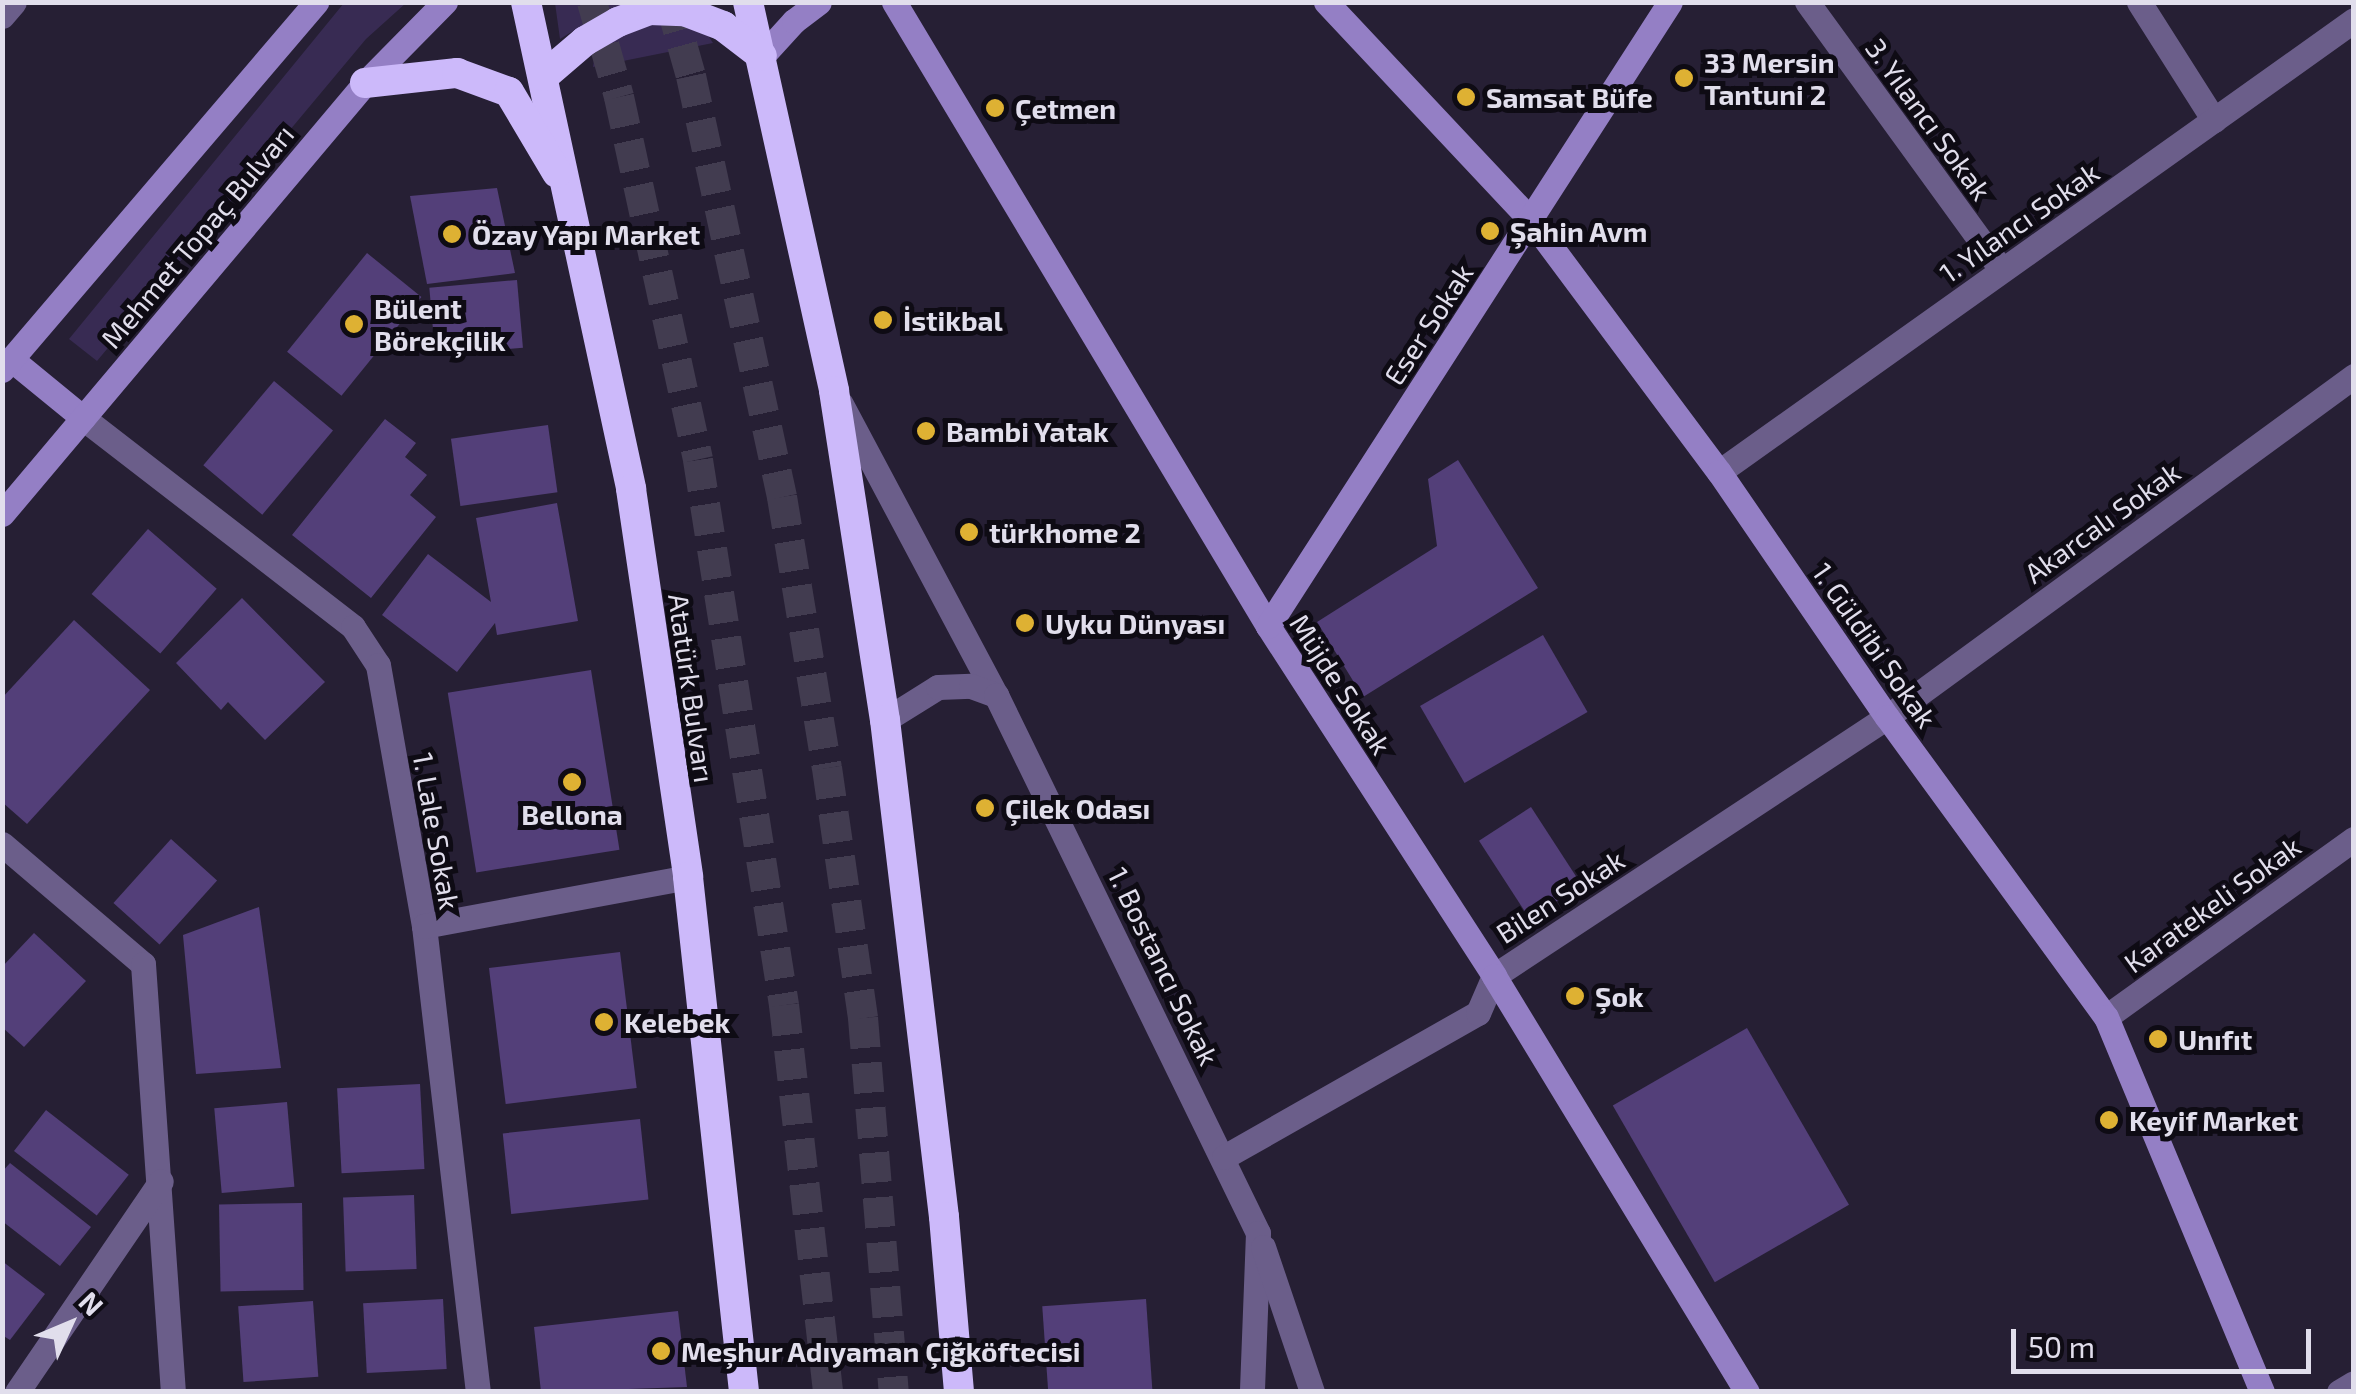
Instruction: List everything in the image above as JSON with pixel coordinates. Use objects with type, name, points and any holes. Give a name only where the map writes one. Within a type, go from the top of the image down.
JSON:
[{"type":"highway","name":"Atatürk Bulvarı","points":[[526,2],[571,196],[631,489],[688,877],[744,1392]]},
{"type":"highway","points":[[748,2],[834,391],[885,720],[944,1217],[958,1392]]},
{"type":"highway","points":[[544,76],[586,41],[649,10],[684,11],[723,26],[762,56]]},
{"type":"highway","points":[[365,83],[457,73],[508,92],[571,196]]},
{"type":"street","points":[[2,16],[14,2]]},
{"type":"street","points":[[83,418],[5,360],[316,2]]},
{"type":"street","name":"Mehmet Topaç Bulvarı","points":[[2,514],[365,83],[446,2]]},
{"type":"street","points":[[762,56],[794,20],[819,2]]},
{"type":"street","name":"Müjde Sokak","points":[[894,2],[1268,626],[1494,976],[1747,1392]]},
{"type":"street","name":"1. Güldibi Sokak","points":[[1326,2],[1531,220],[1719,472],[1887,717],[2106,1017],[2262,1392]]},
{"type":"street","name":"Eser Sokak","points":[[1268,626],[1670,2]]},
{"type":"street","name":"3. Yılancı Sokak","points":[[1807,2],[2002,270]]},
{"type":"street","points":[[2140,2],[2214,120]]},
{"type":"street","name":"1. Yılancı Sokak","points":[[1719,472],[2354,20]]},
{"type":"street","name":"Akarcalı Sokak","points":[[1887,717],[2354,376]]},
{"type":"street","name":"1. Bostancı Sokak","points":[[834,391],[996,696],[1258,1233],[1252,1392]]},
{"type":"street","name":"1. Lale Sokak","points":[[83,418],[353,628],[378,665],[424,926],[478,1392]]},
{"type":"street","points":[[885,720],[938,687],[971,686],[996,696]]},
{"type":"street","name":"Bilen Sokak","points":[[1224,1157],[1478,1014],[1494,976],[1887,717]]},
{"type":"street","name":"Karatekeli Sokak","points":[[2106,1017],[2354,839]]},
{"type":"street","points":[[2,844],[143,964],[162,1181],[174,1392]]},
{"type":"street","points":[[424,926],[688,877]]},
{"type":"street","points":[[18,1392],[162,1181]]},
{"type":"street","points":[[1258,1233],[1312,1392]]},
{"type":"street","points":[[2339,1392],[2354,1383]]},
{"type":"shaded area","points":[[344,3],[406,3],[366,39],[97,361],[69,339]]},
{"type":"shaded area","points":[[555,3],[632,3],[599,15],[560,39]]},
{"type":"shaded area","points":[[663,18],[706,32],[713,43],[593,67],[595,55],[614,36]]},
{"type":"building","points":[[497,188],[515,273],[427,284],[410,196]]},
{"type":"building","name":"Bülent Börekçilik","points":[[367,253],[421,297],[341,396],[287,352]]},
{"type":"building","points":[[517,280],[523,348],[435,355],[429,288]]},
{"type":"building","points":[[274,381],[333,430],[262,515],[203,465]]},
{"type":"building","points":[[385,419],[416,443],[405,457],[427,475],[410,495],[436,517],[371,598],[292,535]]},
{"type":"building","points":[[548,425],[557,492],[460,506],[451,439]]},
{"type":"building","points":[[1458,460],[1538,588],[1363,697],[1317,622],[1437,546],[1428,479]]},
{"type":"building","points":[[557,503],[578,621],[497,635],[495,623],[457,672],[382,615],[428,554],[491,602],[476,518]]},
{"type":"building","points":[[148,529],[217,589],[160,654],[92,594]]},
{"type":"building","points":[[242,598],[325,682],[265,740],[228,702],[221,710],[176,663]]},
{"type":"building","points":[[74,620],[150,690],[27,824],[2,802],[2,698]]},
{"type":"building","points":[[1543,635],[1588,712],[1465,783],[1420,706]]},
{"type":"building","points":[[591,670],[619,850],[476,872],[448,693]]},
{"type":"building","points":[[1531,807],[1582,885],[1530,919],[1479,841]]},
{"type":"building","points":[[171,839],[217,880],[160,944],[113,903]]},
{"type":"building","points":[[259,907],[281,1068],[196,1074],[183,935]]},
{"type":"building","points":[[34,933],[86,981],[24,1047],[2,1027],[2,967]]},
{"type":"building","points":[[620,952],[637,1088],[506,1104],[489,968]]},
{"type":"building","points":[[1747,1028],[1849,1205],[1715,1282],[1613,1106]]},
{"type":"building","points":[[420,1084],[424,1169],[342,1173],[337,1088]]},
{"type":"building","points":[[287,1102],[294,1187],[222,1193],[214,1108]]},
{"type":"building","points":[[46,1110],[129,1175],[97,1216],[14,1151]]},
{"type":"building","points":[[640,1119],[648,1200],[511,1214],[503,1133]]},
{"type":"building","points":[[10,1163],[91,1227],[60,1266],[2,1221],[2,1172]]},
{"type":"building","points":[[414,1195],[417,1269],[346,1271],[343,1197]]},
{"type":"building","points":[[302,1203],[304,1290],[221,1291],[219,1204]]},
{"type":"building","points":[[2,1261],[45,1294],[10,1340],[2,1335]]},
{"type":"building","points":[[443,1299],[447,1369],[367,1373],[363,1303]]},
{"type":"building","points":[[1146,1299],[1152,1392],[1048,1392],[1042,1306]]},
{"type":"building","points":[[313,1301],[318,1377],[243,1382],[238,1306]]},
{"type":"building","points":[[678,1311],[687,1387],[541,1392],[534,1327]]},
{"type":"tunnel","points":[[592,2],[619,97],[698,460],[784,1005],[828,1392]]},
{"type":"tunnel","points":[[670,2],[691,76],[782,497],[827,768],[863,1018],[894,1392]]},
{"type":"place","name":"33 Mersin Tantuni 2","points":[[1684,78]]},
{"type":"place","name":"Samsat Büfe","points":[[1466,97]]},
{"type":"place","name":"Çetmen","points":[[995,108]]},
{"type":"place","name":"Şahin Avm","points":[[1490,231]]},
{"type":"place","name":"Özay Yapı Market","points":[[452,234]]},
{"type":"place","name":"İstikbal","points":[[883,320]]},
{"type":"place","name":"Bülent Börekçilik","points":[[354,324]]},
{"type":"place","name":"Bambi Yatak","points":[[926,431]]},
{"type":"place","name":"türkhome 2","points":[[969,532]]},
{"type":"place","name":"Uyku Dünyası","points":[[1025,623]]},
{"type":"place","name":"Bellona","points":[[572,782]]},
{"type":"place","name":"Çilek Odası","points":[[985,808]]},
{"type":"place","name":"Şok","points":[[1575,996]]},
{"type":"place","name":"Kelebek","points":[[604,1022]]},
{"type":"place","name":"Unıfıt","points":[[2158,1039]]},
{"type":"place","name":"Keyif Market","points":[[2109,1120]]},
{"type":"place","name":"Meşhur Adıyaman Çiğköftecisi","points":[[661,1351]]}]
